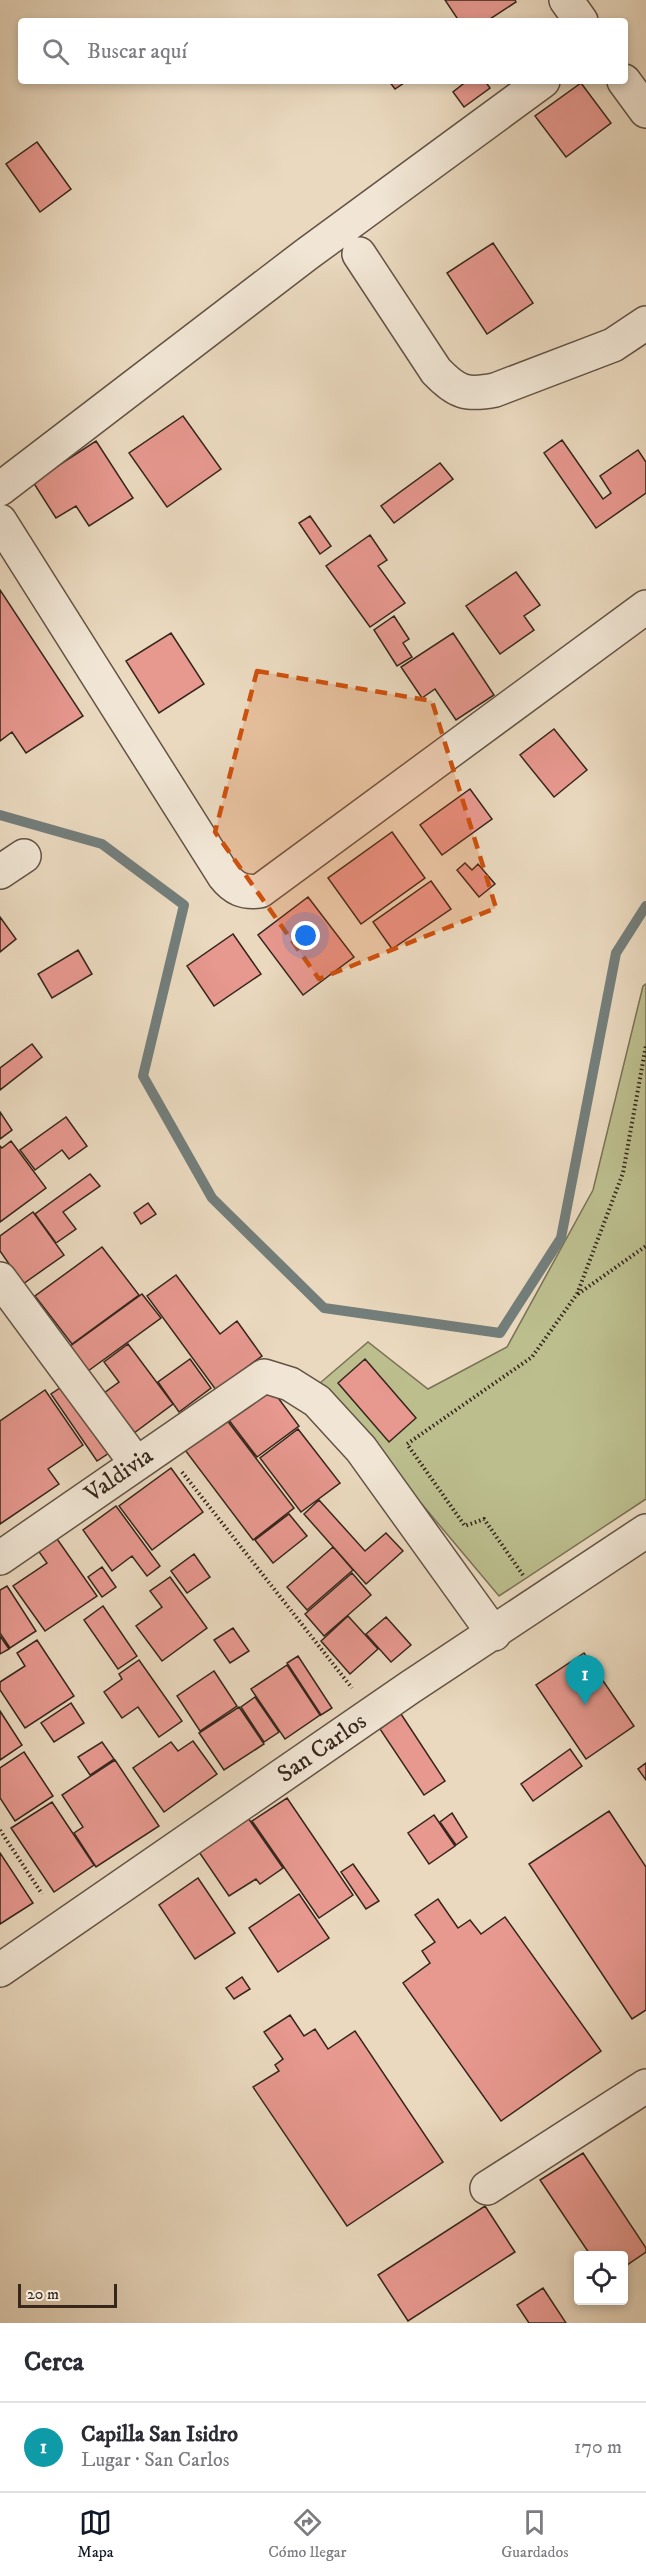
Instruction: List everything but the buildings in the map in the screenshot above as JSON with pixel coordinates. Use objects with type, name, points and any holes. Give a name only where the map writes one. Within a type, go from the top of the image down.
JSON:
[{"type":"street","points":[[566,0],[579,18]]},
{"type":"street","points":[[0,489],[308,254],[539,84]]},
{"type":"street","points":[[626,84],[646,111]]},
{"type":"street","points":[[359,254],[436,371],[448,384],[463,392],[475,394],[505,386],[614,345],[646,323]]},
{"type":"street","points":[[0,521],[224,876],[237,889],[249,892],[260,891],[646,607]]},
{"type":"street","points":[[0,1279],[149,1454]]},
{"type":"street","name":"Valdivia","points":[[0,1558],[238,1391],[264,1376],[290,1384],[317,1401],[361,1449],[494,1634]]},
{"type":"street","name":"San Carlos","points":[[0,1970],[371,1714],[646,1531]]},
{"type":"street","points":[[487,2188],[646,2086]]},
{"type":"path","points":[[542,1601],[484,1519],[465,1526],[407,1444],[532,1357],[577,1294],[623,1173],[646,1045]]},
{"type":"path","points":[[577,1294],[646,1246]]},
{"type":"path","points":[[149,1454],[371,1714]]},
{"type":"path","points":[[0,1830],[42,1894]]},
{"type":"highlighted area","points":[[257,671],[432,701],[496,908],[319,979],[215,832]]},
{"type":"green space","points":[[646,984],[646,1499],[499,1596],[320,1383],[368,1342],[428,1389],[507,1347],[593,1190],[643,986]]},
{"type":"waterway","points":[[0,815],[102,844],[184,905],[143,1076],[212,1198],[324,1308],[500,1333],[561,1238],[616,953],[646,906]]},
{"type":"place","name":"Capilla San Isidro","points":[[585,1705]]}]
